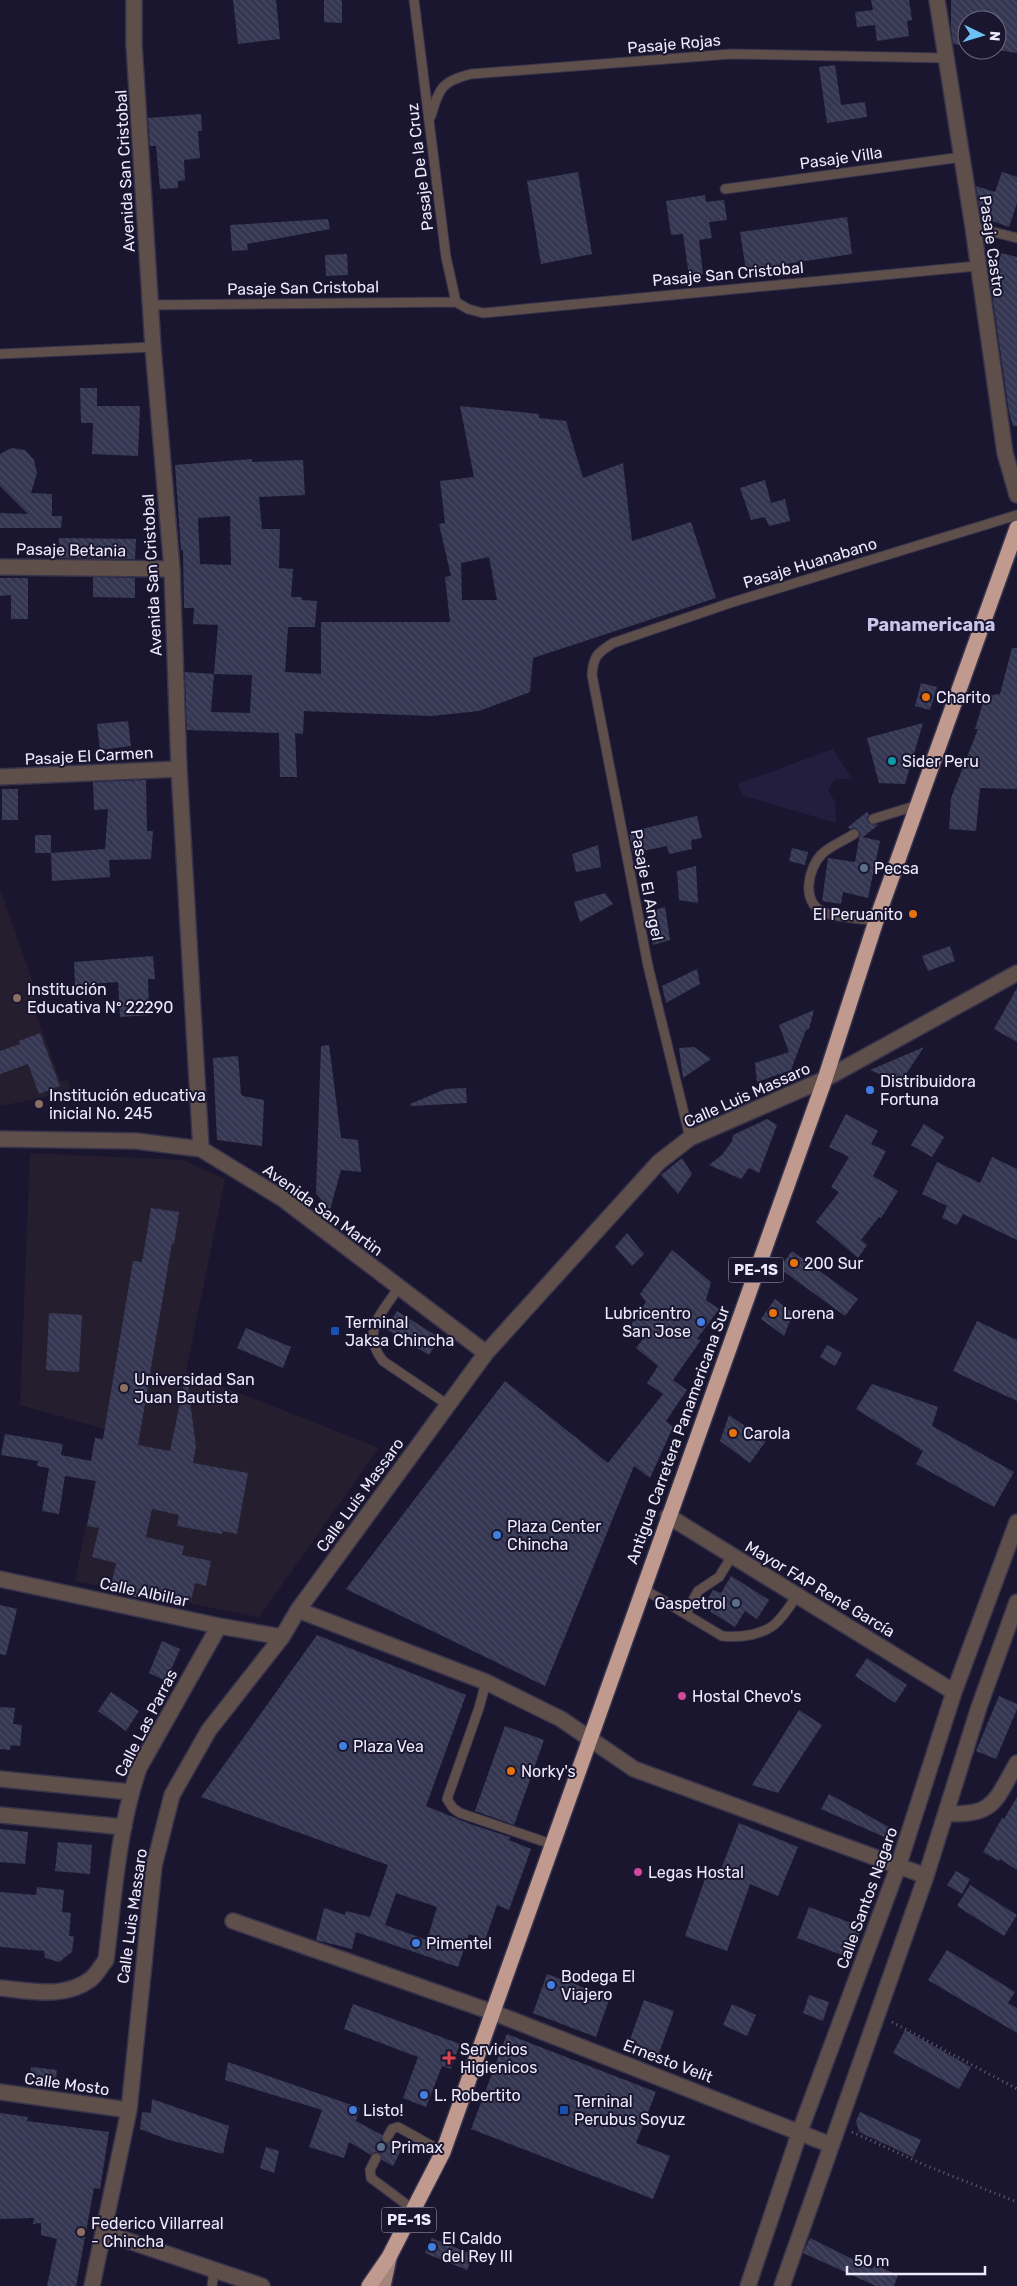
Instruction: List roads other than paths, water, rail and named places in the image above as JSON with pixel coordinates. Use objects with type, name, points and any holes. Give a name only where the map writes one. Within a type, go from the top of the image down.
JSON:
[{"type":"highway","name":"Antigua Carretera Panamericana Sur","points":[[369,2286],[389,2257],[442,2152],[825,1079],[876,921],[1017,528]]},
{"type":"main road","points":[[383,2286],[389,2257]]},
{"type":"street","name":"Avenida San Cristobal","points":[[134,0],[134,44],[152,347],[172,569],[179,769],[202,1149]]},
{"type":"street","name":"Pasaje Castro","points":[[937,0],[973,227],[977,266],[1005,452],[1017,495]]},
{"type":"street","name":"Pasaje Betania","points":[[0,566],[172,569]]},
{"type":"street","name":"Pasaje El Carmen","points":[[0,777],[179,769]]},
{"type":"street","name":"Calle Luis Massaro","points":[[92,2286],[105,2233],[129,2110],[154,1866],[172,1795],[210,1730],[282,1637],[298,1610],[486,1354],[660,1162],[690,1138],[825,1079],[1017,973]]},
{"type":"street","name":"Avenida San Martin","points":[[0,1138],[136,1141],[202,1149],[283,1199],[486,1354]]},
{"type":"street","name":"Mayor FAP René García","points":[[668,1516],[954,1692]]},
{"type":"street","name":"Calle Santos Nagaro","points":[[748,2286],[800,2131],[898,1867],[954,1692],[1017,1522]]},
{"type":"street","name":"Calle Albillar","points":[[0,1579],[218,1626],[282,1637]]},
{"type":"street","points":[[782,2286],[926,1876],[979,1707],[1017,1602]]},
{"type":"street","points":[[298,1610],[486,1682],[561,1719],[589,1736],[634,1769],[926,1876]]},
{"type":"street","name":"Calle Las Parras","points":[[0,1988],[58,1993],[76,1988],[93,1978],[106,1960],[124,1827],[131,1792],[139,1768],[218,1626]]},
{"type":"street","points":[[946,1813],[962,1815],[978,1812],[993,1804],[1017,1763]]},
{"type":"street","points":[[0,1779],[131,1792]]},
{"type":"street","points":[[0,1815],[124,1827]]},
{"type":"street","name":"Ernesto Velit","points":[[233,1921],[492,2012],[831,2144]]},
{"type":"street","name":"Calle Mosto","points":[[0,2092],[129,2110]]},
{"type":"street","points":[[105,2233],[262,2286]]},
{"type":"lane","name":"Pasaje De la Cruz","points":[[414,0],[446,257],[456,302]]},
{"type":"lane","name":"Pasaje Rojas","points":[[430,118],[439,91],[451,79],[471,74],[730,54],[947,58]]},
{"type":"lane","name":"Pasaje Villa","points":[[725,189],[962,157]]},
{"type":"lane","points":[[973,227],[1017,238]]},
{"type":"lane","name":"Pasaje San Cristobal","points":[[150,305],[456,302],[468,309],[483,313],[977,266]]},
{"type":"lane","points":[[0,354],[152,347]]},
{"type":"lane","name":"Pasaje Huanabano","points":[[612,643],[730,603],[1017,515]]},
{"type":"lane","name":"Pasaje El Angel","points":[[612,643],[601,650],[593,661],[592,675],[648,966],[690,1138]]},
{"type":"lane","points":[[873,820],[918,806]]},
{"type":"lane","points":[[854,834],[821,855],[812,870],[809,882],[809,896],[815,906],[824,912],[876,921]]},
{"type":"lane","points":[[399,1287],[374,1326],[372,1338],[375,1351],[382,1360],[448,1405]]},
{"type":"lane","points":[[686,1613],[698,1591],[718,1577],[732,1556]]},
{"type":"lane","points":[[642,1588],[722,1636],[744,1637],[777,1623],[797,1596]]},
{"type":"lane","points":[[486,1682],[480,1708],[447,1799],[453,1808],[460,1813],[551,1844]]},
{"type":"lane","points":[[387,2138],[392,2129],[398,2127],[442,2152]]},
{"type":"lane","points":[[376,2158],[370,2170],[371,2178],[414,2210]]},
{"type":"lane","points":[[212,2286],[214,2270]]},
{"type":"place","name":"Charito","points":[[926,697]]},
{"type":"place","name":"Sider Peru","points":[[892,761]]},
{"type":"place","name":"Pecsa","points":[[864,868]]},
{"type":"place","name":"El Peruanito","points":[[913,914]]},
{"type":"place","name":"Institución Educativa Nº 22290","points":[[17,998]]},
{"type":"place","name":"Distribuidora Fortuna","points":[[870,1090]]},
{"type":"place","name":"Institución educativa inicial No. 245","points":[[39,1104]]},
{"type":"place","name":"200 Sur","points":[[794,1263]]},
{"type":"place","name":"Lorena","points":[[773,1313]]},
{"type":"place","name":"Lubricentro San Jose","points":[[701,1322]]},
{"type":"place","name":"Terminal Jaksa Chincha","points":[[335,1331]]},
{"type":"place","name":"Universidad San Juan Bautista","points":[[124,1388]]},
{"type":"place","name":"Carola","points":[[733,1433]]},
{"type":"place","name":"Plaza Center Chincha","points":[[497,1535]]},
{"type":"place","name":"Gaspetrol","points":[[736,1603]]},
{"type":"place","name":"Hostal Chevo's","points":[[682,1696]]},
{"type":"place","name":"Plaza Vea","points":[[343,1746]]},
{"type":"place","name":"Norky's","points":[[511,1771]]},
{"type":"place","name":"Legas Hostal","points":[[638,1872]]},
{"type":"place","name":"Pimentel","points":[[416,1943]]},
{"type":"place","name":"Bodega El Viajero","points":[[551,1985]]},
{"type":"place","name":"Servicios Higienicos","points":[[449,2058]]},
{"type":"place","name":"L. Robertito","points":[[424,2095]]},
{"type":"place","name":"Listo!","points":[[353,2110]]},
{"type":"place","name":"Terninal Perubus Soyuz","points":[[564,2110]]},
{"type":"place","name":"Primax","points":[[381,2147]]},
{"type":"place","name":"Federico Villarreal - Chincha","points":[[81,2232]]},
{"type":"place","name":"El Caldo del Rey III","points":[[432,2247]]},
{"type":"district","name":"Panamericana","points":[[931,625]]}]
